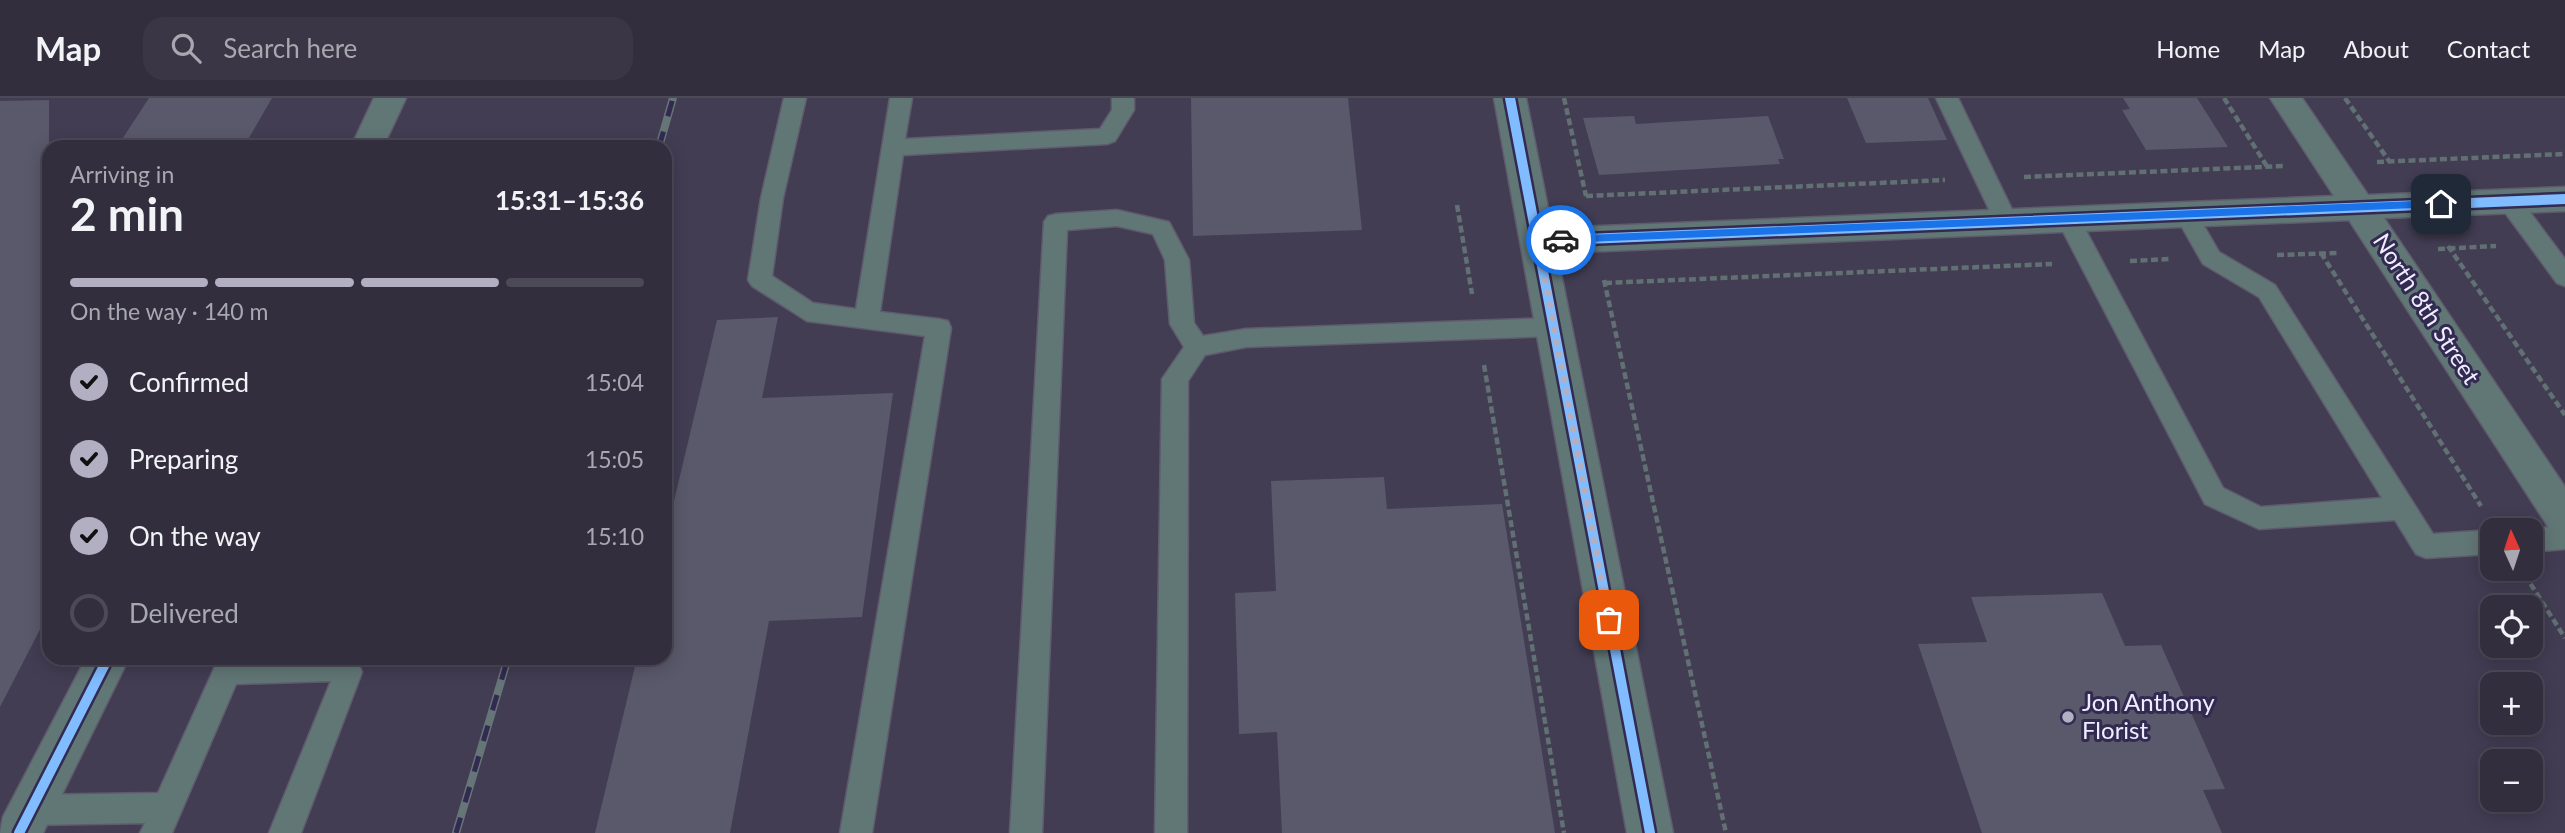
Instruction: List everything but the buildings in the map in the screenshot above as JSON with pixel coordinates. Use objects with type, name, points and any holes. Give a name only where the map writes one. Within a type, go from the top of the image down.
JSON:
[{"type":"street","points":[[370,140],[390,98]]},
{"type":"street","points":[[1510,98],[1650,833]]},
{"type":"street","name":"North 8th Street","points":[[2286,98],[2565,519]]},
{"type":"street","points":[[1538,241],[2565,199]]},
{"type":"street","points":[[24,821],[104,665]]},
{"type":"lane","points":[[795,98],[772,198],[760,280],[807,312],[939,328],[856,833]]},
{"type":"lane","points":[[867,319],[901,98]]},
{"type":"lane","points":[[893,148],[1107,136],[1123,110],[1123,98]]},
{"type":"lane","points":[[1947,98],[2006,222]]},
{"type":"lane","points":[[2509,201],[2565,277]]},
{"type":"lane","points":[[2185,213],[2211,258],[2267,291],[2426,547],[2480,543]]},
{"type":"lane","points":[[1026,833],[1056,222],[1117,218],[1161,228],[1177,260],[1182,324],[1197,347]]},
{"type":"lane","points":[[2067,218],[2214,496],[2259,518],[2402,508]]},
{"type":"lane","points":[[1171,833],[1175,379],[1197,347],[1246,338],[1552,327]]},
{"type":"lane","points":[[2543,539],[2565,537]]},
{"type":"lane","points":[[24,821],[161,820],[228,671],[342,668],[348,672],[346,681],[285,833]]},
{"type":"path","points":[[1564,98],[1726,833]]},
{"type":"path","points":[[2224,98],[2482,507]]},
{"type":"path","points":[[2345,98],[2565,415]]},
{"type":"path","points":[[1586,196],[2565,154]]},
{"type":"path","points":[[1457,205],[1564,833]]},
{"type":"path","points":[[2529,581],[2565,638]]},
{"type":"railway","points":[[661,140],[673,98]]},
{"type":"railway","points":[[456,833],[506,665]]},
{"type":"cycle path","points":[[1510,98],[1650,833]]},
{"type":"cycle path","points":[[1538,241],[2565,199]]},
{"type":"cycle path","points":[[19,833],[104,665]]},
{"type":"way so far","points":[[1561,240],[1538,241],[1609,620]]},
{"type":"place","name":"Jon Anthony Florist","points":[[2068,717]]},
{"type":"route","points":[[1561,240],[2441,204]]}]
